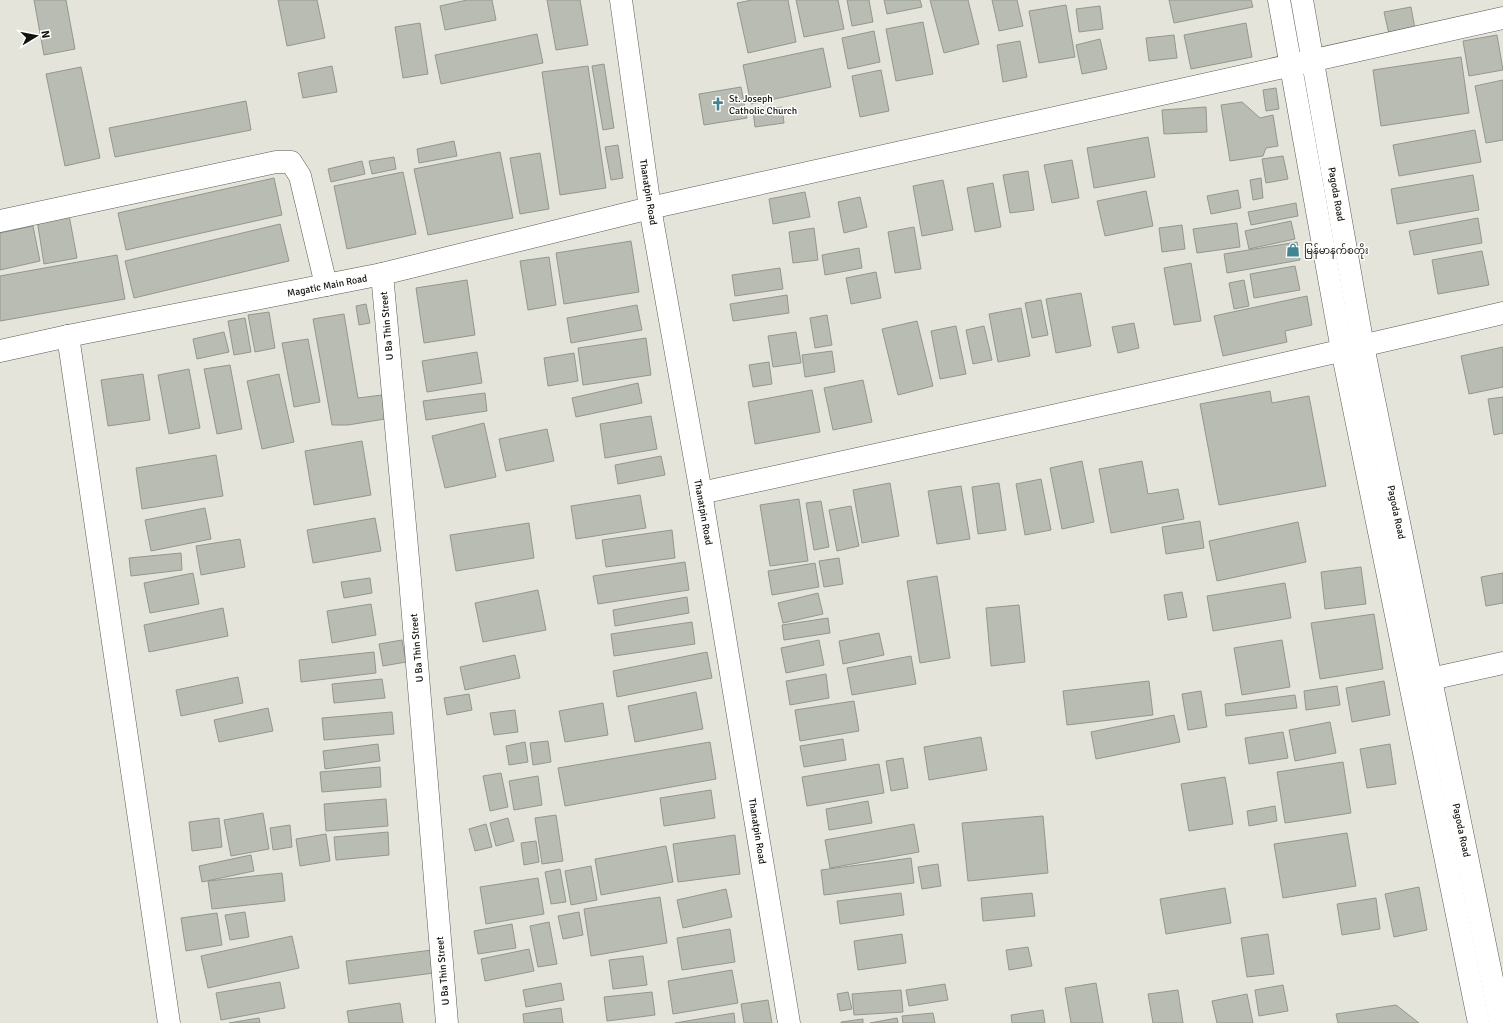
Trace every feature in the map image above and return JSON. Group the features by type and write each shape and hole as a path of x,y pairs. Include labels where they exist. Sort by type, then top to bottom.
{"street":[{"name":"Thanatpin Road","path":"621,0 650,208 701,493 789,1023"},
{"path":"1279,0 1342,350 1479,1023"},
{"name":"Pagoda Road","path":"1302,0 1363,346 1501,1023"},
{"name":"Magatic Main Road","path":"0,351 68,336 382,274 650,208 1503,18"},
{"path":"0,222 276,162 291,162 300,176 326,285"},
{"name":"U Ba Thin Street","path":"382,274 410,580 447,1023"},
{"path":"701,493 992,430 1363,346 1503,312"},
{"path":"68,336 169,1023"},
{"path":"1409,684 1503,663"},
{"path":"1440,835 1462,827"}],"building":[{"path":"34,0 66,0 75,49 44,55"},
{"path":"278,0 317,0 325,38 287,46"},
{"path":"467,0 492,0 496,20 445,30 440,6"},
{"path":"547,0 580,0 588,45 556,50"},
{"path":"752,0 788,0 796,42 748,53 737,3"},
{"path":"796,0 838,0 844,29 804,37"},
{"path":"847,0 869,0 873,22 852,26"},
{"path":"884,0 920,0 922,7 887,14"},
{"path":"930,0 968,0 979,44 944,53"},
{"path":"992,0 1017,0 1023,26 999,31"},
{"path":"1169,0 1251,0 1253,7 1174,23"},
{"path":"1066,5 1075,57 1039,63 1029,11"},
{"path":"1100,6 1103,29 1079,32 1076,9"},
{"path":"1411,7 1415,29 1389,34 1384,12"},
{"path":"923,22 933,74 896,81 886,29"},
{"path":"420,23 428,74 403,78 395,27"},
{"path":"1246,23 1252,57 1191,69 1184,35"},
{"path":"874,31 880,62 848,69 842,38"},
{"path":"537,34 543,63 441,84 435,55"},
{"path":"1174,35 1177,58 1149,61 1146,38"},
{"path":"1497,35 1503,70 1469,76 1463,41"},
{"path":"1100,39 1107,69 1082,74 1076,45"},
{"path":"1020,41 1027,77 1003,82 997,45"},
{"path":"823,48 831,87 751,104 743,65"},
{"path":"1461,57 1469,113 1381,126 1373,70"},
{"path":"604,64 614,128 603,130 592,66"},
{"path":"332,66 337,92 303,98 298,73"},
{"path":"588,66 606,188 560,195 542,72"},
{"path":"81,67 100,158 65,166 46,74"},
{"path":"881,70 889,111 860,117 852,76"},
{"path":"1503,80 1503,140 1486,143 1475,86"},
{"path":"741,87 747,118 704,125 699,94"},
{"path":"1276,88 1279,109 1266,111 1263,90"},
{"path":"246,101 251,130 115,157 109,128"},
{"path":"1242,102 1260,118 1273,115 1278,146 1266,148 1263,156 1230,161 1221,105"},
{"path":"782,107 784,123 755,127 753,111"},
{"path":"1206,107 1207,132 1164,134 1162,110"},
{"path":"1475,130 1481,162 1399,176 1393,145"},
{"path":"1148,137 1155,177 1094,188 1087,148"},
{"path":"454,141 457,156 419,163 417,149"},
{"path":"618,145 623,178 611,180 605,147"},
{"path":"500,152 513,218 428,235 414,169"},
{"path":"540,153 549,209 520,214 510,158"},
{"path":"1283,156 1288,179 1266,183 1262,159"},
{"path":"394,157 396,169 372,174 369,161"},
{"path":"1072,160 1079,198 1052,203 1044,165"},
{"path":"362,161 365,174 331,182 328,169"},
{"path":"1028,171 1034,210 1010,213 1003,175"},
{"path":"403,172 416,234 347,249 334,186"},
{"path":"1473,175 1479,210 1397,224 1391,189"},
{"path":"274,178 282,215 126,250 118,213"},
{"path":"1261,178 1263,198 1253,200 1250,180"},
{"path":"943,180 953,230 922,236 913,186"},
{"path":"993,183 1001,227 975,232 967,188"},
{"path":"1238,190 1241,208 1211,214 1207,196"},
{"path":"1146,191 1153,226 1105,236 1097,201"},
{"path":"805,192 810,217 773,224 769,199"},
{"path":"860,197 867,227 844,233 838,202"},
{"path":"1296,203 1298,216 1251,225 1248,212"},
{"path":"69,215 77,258 44,264 37,220"},
{"path":"1478,218 1482,243 1414,255 1409,231"},
{"path":"1291,221 1295,239 1249,249 1245,231"},
{"path":"1237,223 1240,247 1197,253 1193,229"},
{"path":"280,224 289,261 134,298 125,261"},
{"path":"1182,225 1185,249 1162,252 1159,228"},
{"path":"33,226 40,261 0,270 0,233"},
{"path":"914,227 921,269 895,273 888,232"},
{"path":"814,228 818,260 793,263 789,232"},
{"path":"631,241 639,292 564,304 556,253"},
{"path":"1297,242 1300,260 1227,273 1224,254"},
{"path":"859,248 862,268 825,275 822,255"},
{"path":"1482,251 1489,285 1438,294 1432,260"},
{"path":"117,255 125,299 0,321 0,276"},
{"path":"549,257 556,305 528,310 520,261"},
{"path":"1191,263 1201,321 1174,325 1164,268"},
{"path":"1295,266 1300,290 1254,298 1250,274"},
{"path":"780,268 783,289 735,296 732,275"},
{"path":"876,272 881,298 851,304 846,278"},
{"path":"467,280 475,335 424,343 416,288"},
{"path":"1244,280 1249,306 1234,309 1229,283"},
{"path":"1081,293 1091,346 1056,353 1046,299"},
{"path":"787,295 789,313 733,321 730,304"},
{"path":"1307,296 1312,325 1285,331 1287,342 1223,356 1214,316"},
{"path":"1041,300 1048,335 1032,338 1025,303"},
{"path":"366,304 370,323 359,325 356,306"},
{"path":"637,305 642,330 571,343 567,318"},
{"path":"1021,308 1030,356 998,362 989,314"},
{"path":"269,312 275,348 255,352 248,315"},
{"path":"344,314 358,398 382,395 385,419 348,425 332,425 313,319"},
{"path":"827,315 832,345 815,348 810,318"},
{"path":"245,318 251,352 234,355 228,321"},
{"path":"917,321 933,386 898,395 882,329"},
{"path":"1134,323 1139,348 1118,353 1112,327"},
{"path":"956,326 966,374 940,379 931,331"},
{"path":"984,326 992,360 973,364 966,330"},
{"path":"224,332 229,352 197,359 193,339"},
{"path":"796,332 801,363 773,367 768,336"},
{"path":"646,338 651,375 583,385 578,348"},
{"path":"308,339 320,402 294,407 282,343"},
{"path":"1503,347 1503,387 1469,394 1461,356"},
{"path":"832,351 835,372 805,377 802,355"},
{"path":"477,352 482,383 427,392 422,361"},
{"path":"574,353 578,381 548,386 544,358"},
{"path":"769,362 772,384 753,387 749,365"},
{"path":"230,365 242,429 217,434 204,369"},
{"path":"189,369 200,428 169,434 158,375"},
{"path":"143,374 150,420 108,426 101,380"},
{"path":"279,374 294,442 262,449 247,381"},
{"path":"863,380 872,422 833,430 824,388"},
{"path":"638,383 642,403 576,417 572,398"},
{"path":"812,390 820,432 755,444 748,402"},
{"path":"1270,391 1272,403 1309,396 1326,486 1219,505 1200,404"},
{"path":"485,393 487,411 426,420 423,401"},
{"path":"1503,397 1503,433 1494,435 1488,399"},
{"path":"651,416 657,449 605,458 600,424"},
{"path":"484,423 496,477 445,488 432,436"},
{"path":"547,429 554,461 506,471 499,439"},
{"path":"362,441 371,495 314,505 305,451"},
{"path":"216,455 223,496 142,509 136,468"},
{"path":"661,456 665,475 618,484 615,465"},
{"path":"1082,461 1094,522 1062,529 1050,468"},
{"path":"1142,461 1148,494 1178,489 1184,519 1111,533 1099,469"},
{"path":"1041,479 1051,530 1025,535 1016,484"},
{"path":"890,483 899,536 862,543 853,490"},
{"path":"999,483 1006,530 978,534 972,487"},
{"path":"961,486 970,539 937,544 928,491"},
{"path":"640,495 646,528 576,539 571,506"},
{"path":"799,499 808,561 770,566 760,505"},
{"path":"821,501 829,547 814,550 806,503"},
{"path":"851,506 859,546 837,551 829,510"},
{"path":"205,508 211,539 151,551 145,520"},
{"path":"375,518 381,551 313,563 307,530"},
{"path":"1200,521 1204,548 1166,554 1162,527"},
{"path":"1298,522 1306,562 1217,581 1209,541"},
{"path":"529,523 534,558 456,571 450,535"},
{"path":"672,530 675,558 606,567 602,540"},
{"path":"240,539 245,567 201,575 196,546"},
{"path":"181,553 182,570 131,576 129,558"},
{"path":"839,558 843,584 824,587 819,561"},
{"path":"685,562 689,590 598,604 593,576"},
{"path":"815,563 819,587 772,595 768,571"},
{"path":"1361,567 1366,604 1325,609 1321,572"},
{"path":"193,573 199,604 150,613 144,583"},
{"path":"1503,573 1503,603 1486,606 1481,577"},
{"path":"937,576 950,658 920,663 907,581"},
{"path":"370,578 372,593 344,598 341,582"},
{"path":"1285,583 1291,618 1213,631 1207,596"},
{"path":"538,590 546,630 483,642 475,603"},
{"path":"1182,592 1187,617 1168,620 1164,595"},
{"path":"818,593 823,614 783,623 778,603"},
{"path":"687,597 689,613 615,626 613,610"},
{"path":"371,604 376,635 332,643 327,611"},
{"path":"1019,605 1025,662 991,666 986,608"},
{"path":"223,608 228,636 149,652 144,625"},
{"path":"1374,614 1383,669 1320,679 1311,623"},
{"path":"828,618 830,633 784,640 782,625"},
{"path":"692,622 695,644 614,656 611,634"},
{"path":"879,633 884,655 843,664 839,641"},
{"path":"402,640 406,662 383,666 379,644"},
{"path":"819,640 824,665 786,673 781,648"},
{"path":"1282,640 1290,687 1242,695 1234,648"},
{"path":"374,652 376,673 301,682 299,660"},
{"path":"707,652 712,678 617,697 613,671"},
{"path":"515,655 520,678 465,690 460,667"},
{"path":"911,656 916,684 852,695 847,668"},
{"path":"826,674 829,698 790,705 786,681"},
{"path":"238,677 243,703 181,716 176,690"},
{"path":"382,679 385,698 334,703 332,684"},
{"path":"1149,681 1153,715 1067,725 1063,691"},
{"path":"1384,681 1390,715 1352,722 1346,688"},
{"path":"1337,686 1340,705 1306,710 1304,691"},
{"path":"1201,691 1207,727 1188,730 1182,694"},
{"path":"696,692 703,729 635,742 628,706"},
{"path":"469,694 472,710 447,715 444,698"},
{"path":"1295,695 1297,708 1226,716 1225,704"},
{"path":"854,701 859,731 800,741 795,710"},
{"path":"603,703 608,735 565,742 559,711"},
{"path":"268,708 273,731 219,742 214,720"},
{"path":"515,710 518,732 494,735 490,713"},
{"path":"392,712 394,734 324,740 322,718"},
{"path":"1174,715 1180,742 1096,759 1091,732"},
{"path":"1330,722 1336,753 1295,761 1289,730"},
{"path":"1283,732 1288,758 1249,764 1245,738"},
{"path":"981,737 987,770 929,780 924,747"},
{"path":"843,739 846,760 804,767 800,746"},
{"path":"548,741 551,762 533,765 530,743"},
{"path":"525,742 528,762 509,765 506,746"},
{"path":"710,742 716,779 565,806 558,768"},
{"path":"378,744 380,761 325,769 323,751"},
{"path":"1390,744 1396,784 1367,788 1360,749"},
{"path":"903,758 908,788 891,791 886,761"},
{"path":"1343,762 1351,813 1285,823 1277,772"},
{"path":"879,764 884,793 807,806 802,777"},
{"path":"380,767 381,787 322,792 320,772"},
{"path":"501,773 508,807 490,811 483,776"},
{"path":"538,776 542,805 514,810 509,781"},
{"path":"1225,777 1233,824 1189,831 1181,784"},
{"path":"711,790 715,818 664,826 660,798"},
{"path":"386,799 388,826 326,831 324,804"},
{"path":"868,801 872,823 829,830 826,809"},
{"path":"1275,806 1277,821 1249,826 1247,811"},
{"path":"263,813 269,849 231,856 224,820"},
{"path":"556,815 563,861 542,864 535,818"},
{"path":"1043,816 1048,873 968,881 962,823"},
{"path":"219,818 222,847 192,851 189,822"},
{"path":"508,818 514,841 496,846 490,823"},
{"path":"486,824 492,847 475,851 469,829"},
{"path":"914,824 919,852 830,868 825,840"},
{"path":"290,825 292,847 273,850 270,828"},
{"path":"388,832 389,855 336,860 334,837"},
{"path":"1347,833 1356,886 1283,898 1274,844"},
{"path":"326,834 330,861 300,866 296,839"},
{"path":"735,835 740,874 678,882 673,844"},
{"path":"536,841 539,862 524,865 521,843"},
{"path":"666,846 673,882 601,895 595,859"},
{"path":"251,855 254,871 202,882 199,866"},
{"path":"911,858 914,883 824,895 821,870"},
{"path":"938,864 941,886 922,889 918,867"},
{"path":"591,866 597,900 571,905 565,871"},
{"path":"560,869 566,902 551,904 545,872"},
{"path":"282,873 285,901 212,909 208,881"},
{"path":"538,878 544,914 486,924 480,887"},
{"path":"1419,887 1427,930 1394,937 1385,894"},
{"path":"1225,888 1231,923 1166,934 1160,899"},
{"path":"726,889 732,917 683,928 677,900"},
{"path":"901,893 904,915 840,924 837,901"},
{"path":"1032,893 1035,916 983,921 981,898"},
{"path":"660,897 667,943 591,956 584,909"},
{"path":"1376,898 1380,929 1342,935 1337,904"},
{"path":"245,912 249,937 230,940 225,915"},
{"path":"579,912 583,935 563,939 558,916"},
{"path":"217,913 222,945 186,951 181,918"},
{"path":"549,922 557,964 538,967 530,926"},
{"path":"512,924 516,948 478,954 474,931"},
{"path":"730,929 735,962 682,970 677,938"},
{"path":"902,934 906,963 858,970 854,941"},
{"path":"1268,934 1274,974 1247,977 1241,938"},
{"path":"292,936 299,968 208,988 201,956"},
{"path":"1028,947 1032,966 1009,970 1006,950"},
{"path":"529,949 534,971 485,981 481,959"},
{"path":"432,950 434,973 349,984 346,961"},
{"path":"643,956 647,985 613,989 609,960"},
{"path":"732,970 738,1003 673,1014 668,981"},
{"path":"280,982 285,1008 221,1020 216,993"},
{"path":"561,983 564,1000 526,1007 523,990"},
{"path":"1096,983 1103,1023 1071,1023 1065,988"},
{"path":"945,984 948,1000 909,1006 906,990"},
{"path":"1283,985 1288,1011 1259,1016 1255,990"},
{"path":"901,990 903,1012 854,1015 852,994"},
{"path":"1178,990 1183,1023 1153,1023 1148,994"},
{"path":"652,992 655,1015 607,1021 604,997"},
{"path":"848,992 852,1009 840,1011 837,994"},
{"path":"1247,994 1253,1023 1217,1023 1212,1001"},
{"path":"768,1000 772,1023 744,1023 741,1004"},
{"path":"400,1003 403,1023 349,1023 347,1011"},
{"path":"1396,1005 1419,1023 1338,1023 1336,1014"},
{"path":"561,1008 563,1023 524,1023 523,1014"},
{"path":"1043,1010 1045,1023 1012,1023 1011,1015"},
{"path":"734,1013 735,1023 675,1023"},
{"path":"933,1013 935,1023 903,1023 902,1016"},
{"path":"259,1018 260,1023 229,1023"},
{"path":"897,1018 898,1023 870,1023"},
{"path":"863,1019 863,1023 841,1023 841,1022"}],"place":[{"name":"St. Joseph Catholic Church","path":"718,104"},
{"name":"မြန်မာနက်စတိုး","path":"1293,250"}]}
